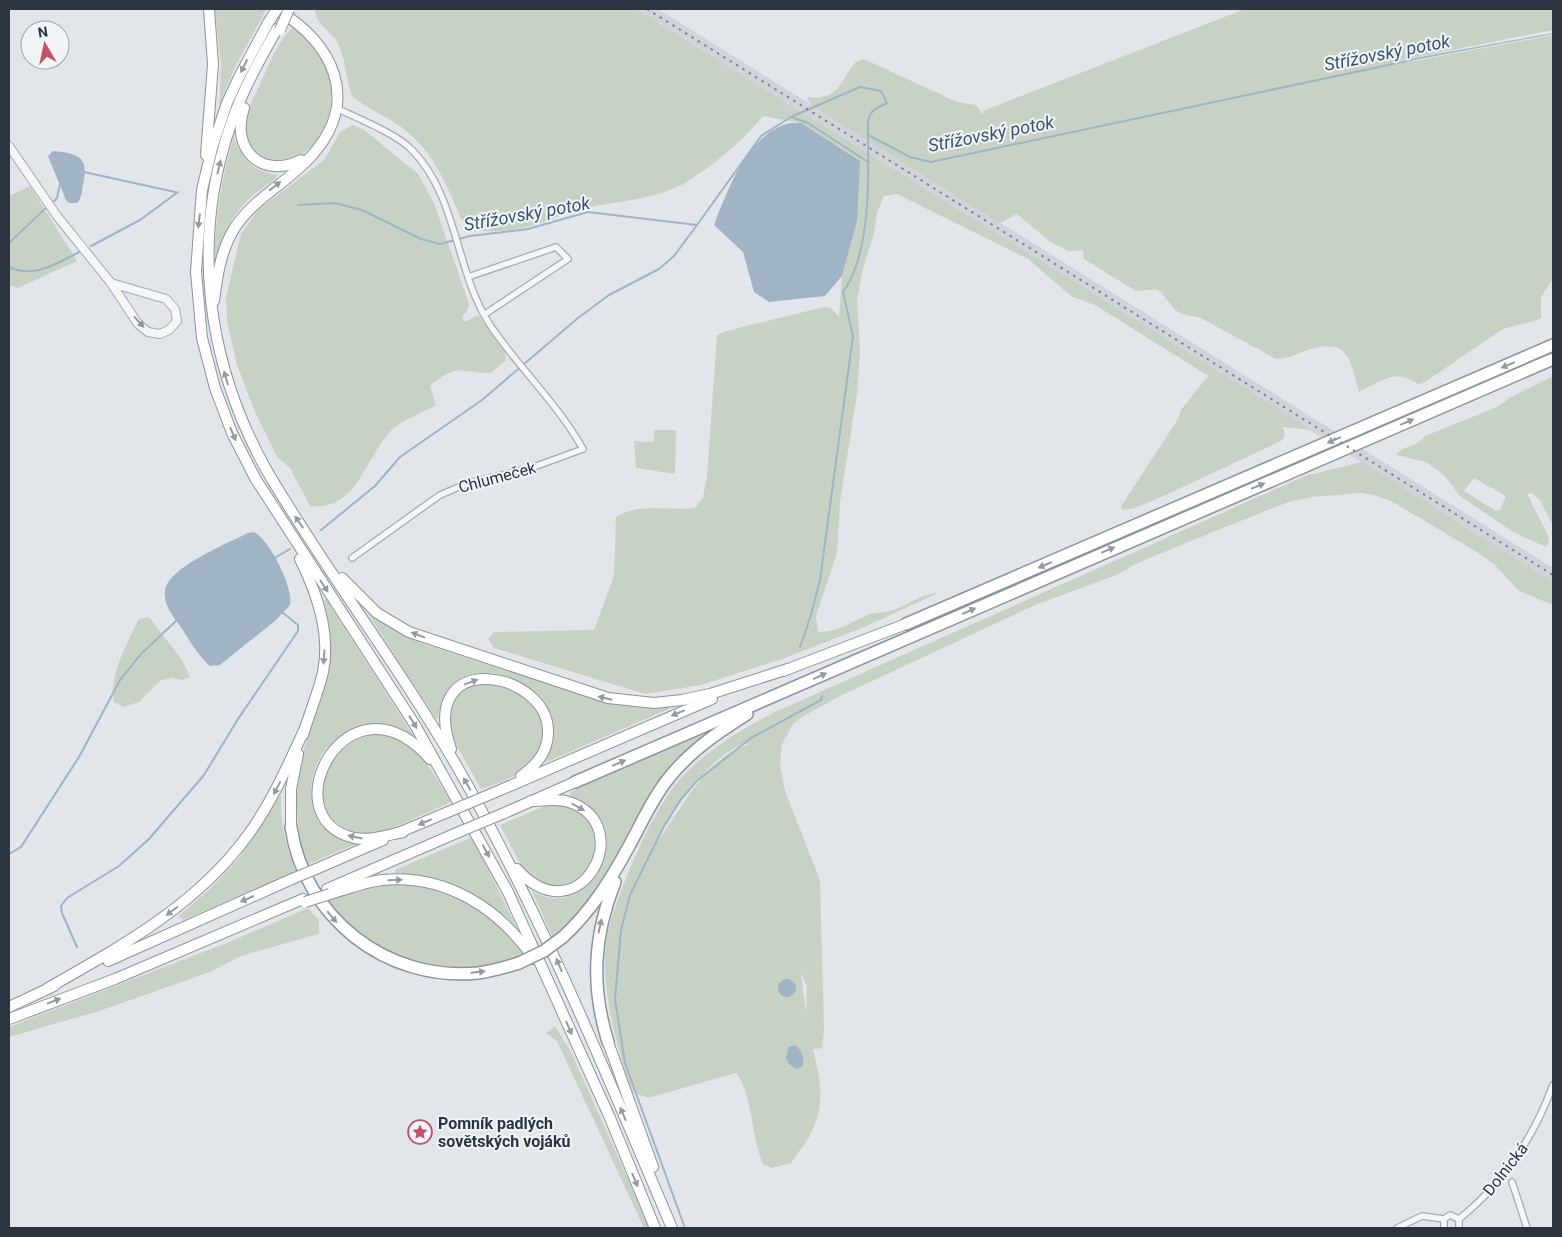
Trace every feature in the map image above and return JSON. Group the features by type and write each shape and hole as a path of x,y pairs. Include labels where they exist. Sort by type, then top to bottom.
{"highway":[{"path":"209,9 213,64 196,272 204,348 215,388 235,441 278,516 309,578 324,628 323,669 305,728 291,789 291,827 300,865 323,906 352,937 380,955 420,969 450,974 480,973 519,963 544,951 563,937 594,905 628,848 656,795 682,762 714,735 775,696"},
{"path":"276,9 275,27 241,116 240,132 244,145 248,153 260,162 284,167 304,159 323,142"},
{"path":"213,320 219,269 224,250 234,228 262,197 299,167 323,142 332,126 336,108 334,74 323,50 305,29 276,9"},
{"path":"202,190 212,148 227,103 242,70 289,9"},
{"path":"275,27 231,123 213,194 208,231 208,270 213,320 227,385 252,445 281,496 428,718 508,858 555,957 671,1226"},
{"path":"9,1006 316,869 696,705 906,624 1553,345"},
{"path":"9,1019 124,975 280,909 329,891 459,832 1553,358"},
{"path":"278,516 415,725 508,892 656,1228"},
{"path":"326,563 377,613 409,632 608,698 639,703 682,700 710,694 788,669"},
{"path":"458,768 446,732 444,718 445,708 455,691 470,681 490,678 510,683 527,693 539,706 546,720 548,729 546,749 541,758 527,772 491,794"},
{"path":"48,988 147,930 188,899 218,871 243,841 266,807 305,728"},
{"path":"403,832 369,839 354,838 328,823 318,801 318,784 323,764 334,747 356,734 379,730 398,734 410,740 421,750 446,778"},
{"path":"508,858 531,883 540,888 557,892 579,884 590,875 599,859 600,833 586,811 569,802 531,801"},
{"path":"628,848 605,908 596,955 597,994 608,1042 656,1177 671,1226"},
{"path":"329,891 396,879 428,883 460,893 485,906 506,925 527,949 549,983"}],"street":[{"path":"336,108 375,126 412,148 435,178 468,277 485,314 568,259 556,247 468,277"},
{"path":"9,146 57,216 110,282 138,324 148,332 160,334 169,330 176,321 175,309 166,299 110,282"},
{"name":"Chlumeček","path":"352,558 453,488 531,468 583,449 557,408 490,324 485,314"},
{"name":"Dolnická","path":"1459,1219 1487,1195 1517,1160 1544,1110 1553,1085"},
{"path":"1512,1182 1527,1228"},
{"path":"1397,1228 1422,1216 1444,1219 1453,1215 1459,1219 1459,1228"},
{"path":"1444,1219 1444,1228"}],"shaded area":[{"path":"636,9 658,9 1318,421 1553,568 1553,582"}],"green space":[{"path":"215,9 266,10 235,67 219,106 221,65"},
{"path":"315,9 636,9 1312,430 1283,427 1285,435 1281,441 1166,495 1132,509 1123,510 1121,507 1178,419 1181,410 1207,377 1210,377 1095,305 1071,296 1028,259 897,194 884,196 877,213 874,234 863,268 857,301 860,351 857,394 840,502 837,553 816,616 818,632 837,629 867,615 894,610 920,597 938,593 862,628 782,659 701,685 645,694 494,648 488,639 494,632 594,630 614,576 616,517 633,510 695,508 703,497 707,477 717,335 726,331 824,307 831,308 839,317 842,276 857,221 801,123 763,116 738,143 718,160 688,181 664,192 581,209 520,228 488,231 466,229 443,178 420,144 403,128 352,96 340,47 317,18"},
{"path":"1245,9 1553,9 1553,30 1397,61 1399,64 1553,35 1553,279 1541,297 1541,318 1503,329 1425,382 1418,384 1402,377 1388,378 1359,392 1348,358 1344,352 1337,348 1328,346 1276,359 1201,318 1182,314 1175,310 1160,291 1155,289 1136,291 1084,259 1083,250 1068,251 1049,241 1017,214 1000,223 811,105 807,97 818,98 833,93 856,62 864,59 957,102 976,105 982,114 985,110"},
{"path":"293,27 312,45 326,68 330,82 330,110 326,124 310,148 299,156 277,162 263,157 252,147 246,133 245,121 250,104 272,58 281,41"},
{"path":"352,125 363,129 418,174 434,203 468,301 469,307 462,317 465,322 478,315 505,353 506,360 491,373 453,371 439,379 430,386 436,405 395,427 384,439 351,491 340,500 327,505 310,506 290,468 277,457 255,412 237,365 227,321 226,297 241,234 259,209 324,160 340,132"},
{"path":"234,136 240,151 249,163 262,171 278,175 248,200 234,216 221,244 214,266 220,200"},
{"path":"30,186 77,261 18,288 9,285 9,196"},
{"path":"1553,376 1553,525 1539,499 1531,493 1527,494 1548,535 1549,543 1546,547 1513,532 1460,496 1444,475 1426,462 1396,455 1402,449 1417,443 1425,436 1497,407 1511,397","holes":["1474,478 1506,496 1500,510 1496,511 1464,491"]},
{"path":"654,430 676,430 675,474 636,468 634,441 654,442"},
{"path":"1362,462 1553,582 1553,605 1519,591 1495,565 1477,552 1391,501 1361,493 1312,497 1288,502 1140,562 1114,576 1035,605 838,697 800,718 793,724 782,744 780,764 785,791 820,880 824,1029 822,1048 813,1049 820,1083 820,1104 818,1115 809,1137 791,1163 772,1168 763,1164 756,1142 749,1103 736,1073 648,1098 632,1092 615,1036 607,996 605,956 607,938 618,900 648,830 671,791 692,767 726,741 775,712 1305,476","holes":["746,743 749,745 735,750 708,771 686,799 659,840 673,813 695,784 720,758","801,973 807,986 806,1013","780,981 793,981 795,993 781,992","793,1045 801,1051 804,1062 800,1068 789,1046"]},
{"path":"326,599 413,735 380,726 352,730 331,743 317,764 311,788 315,811 330,831 356,844 306,865 298,824 298,783 304,748 323,691 328,668 328,623 324,600"},
{"path":"367,612 398,632 424,644 585,696 631,706 668,707 669,709 544,763 553,735 548,711 533,691 512,678 489,673 466,677 448,691 436,719"},
{"path":"149,617 182,660 190,677 182,680 172,678 161,680 139,702 123,707 114,702 113,693 116,671 139,619"},
{"path":"499,684 520,693 534,706 542,725 542,744 539,754 524,770 509,779 481,789 453,739 449,709 453,699 471,685"},
{"path":"717,727 697,742 606,881 575,920 553,938 532,891 554,898 574,894 591,883 602,866 607,846 604,826 593,809 571,798 570,792"},
{"path":"373,734 397,737 424,759 451,802 384,832 369,835 354,834 331,820 322,800 321,784 326,765 347,742"},
{"path":"281,794 281,814 284,833 296,871 184,920 178,916 209,890 239,858"},
{"path":"547,805 563,805 574,809 594,826 596,858 578,882 557,890 526,875 500,825"},
{"path":"472,837 516,926 489,904 460,889 429,879 395,873 395,870"},
{"path":"406,884 439,889 484,910 528,953 482,966 459,968 415,962 393,954 372,943 341,919 326,901 365,888"},
{"path":"308,908 319,920 319,934 241,956 210,972 99,1011 9,1037 9,1027 229,942"},
{"path":"555,1026 571,1052 650,1228 644,1228 557,1041 546,1033"}],"water":[{"path":"1553,34 1409,61 1409,59"},
{"path":"792,123 801,123 860,161 857,221 842,276 825,296 769,302 754,292 743,252 714,225 733,179 752,149 777,128"},
{"path":"53,151 74,155 83,162 85,175 82,194 77,203 69,203 66,200 48,156"},
{"path":"254,532 267,544 279,565 288,587 290,605 276,620 220,665 210,666 172,614 167,605 165,591 168,582 187,565 227,543"},
{"path":"787,979 793,982 796,988 793,994 787,997 781,994 778,988 781,982"},
{"path":"795,1045 800,1049 804,1061 802,1067 796,1069 789,1064 786,1058 789,1046"}],"waterway":[{"name":"Střížovský potok","path":"298,205 335,203 362,210 421,239 440,244 470,236 528,229 588,212 697,225 761,136 791,117 860,87 881,91 887,103 870,114 868,135 910,157 931,162 1412,60"},
{"path":"791,117 808,123 868,162"},
{"path":"800,647 820,580 853,336 843,292 852,277 863,238 868,195 868,135"},
{"name":"Střížovský potok","path":"84,172 175,192"},
{"name":"Střížovský potok","path":"51,204 57,198 60,184"},
{"path":"91,246 140,220 178,192"},
{"name":"Střížovský potok","path":"9,243 47,207"},
{"path":"321,530 375,486 400,457 482,400 578,318 609,295 659,269 674,256 697,225"},
{"path":"9,267 18,270 37,270 46,268 81,251"},
{"path":"273,559 290,549"},
{"path":"77,947 62,913 61,906 67,898 119,866 149,839 204,775 238,719 298,631 298,625 283,613"},
{"path":"9,854 21,847 79,757 120,680 141,654 178,619"},
{"path":"685,1228 625,1063 615,999 621,930 630,895 663,828 681,799 698,780 751,738 821,700 822,696"}],"railway":[{"path":"647,9 1553,575"}],"place":[{"name":"Pomník padlých sovětských vojáků","path":"420,1132"}]}
